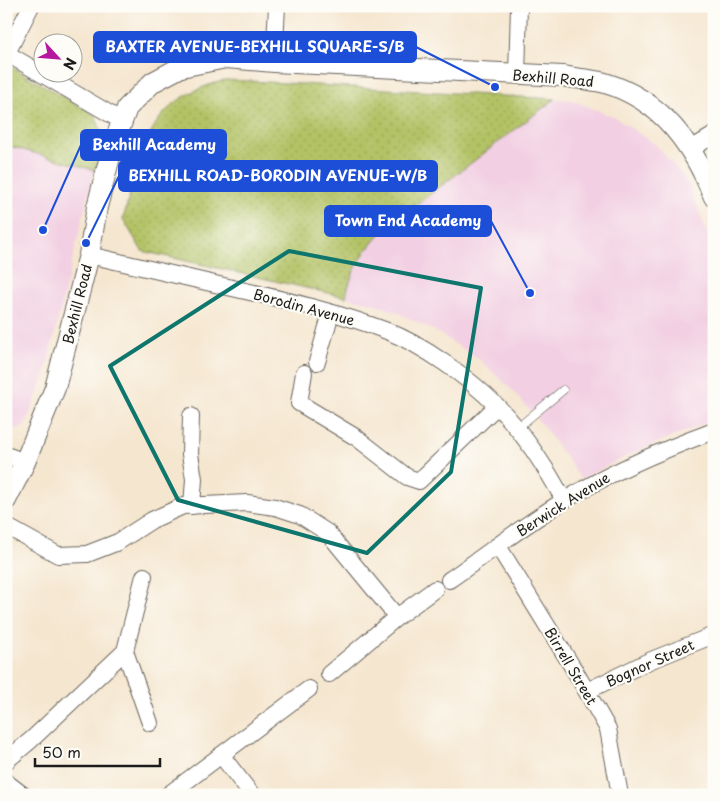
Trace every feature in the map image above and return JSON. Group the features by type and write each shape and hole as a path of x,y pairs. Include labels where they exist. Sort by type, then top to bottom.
{"street":[{"path":"32,6 7,53 122,121"},
{"path":"274,62 277,6"},
{"path":"517,75 519,6"},
{"name":"Bexhill Road","path":"6,500 25,462 55,388 89,255 112,149 127,108 153,82 181,67 226,58 563,76 604,83 637,97 666,118 691,150 714,198"},
{"path":"691,150 714,135"},
{"name":"Borodin Avenue","path":"89,255 307,305 388,331 430,354 468,380 497,406 554,482 564,500"},
{"path":"317,362 331,313"},
{"path":"304,373 299,403 357,438 407,477 418,481 497,406"},
{"path":"191,416 190,454 194,479 192,506"},
{"name":"Berwick Avenue","path":"329,674 397,617 564,500 614,473 671,446 714,432"},
{"path":"6,454 25,462"},
{"path":"6,526 58,555 87,554 118,542 152,520 183,506 247,503 275,507 300,515 328,533 397,617"},
{"name":"Birrell Street","path":"498,546 587,691 608,729 620,795"},
{"path":"6,761 31,740 125,651 144,576"},
{"name":"Bognor Street","path":"587,691 649,661 714,635"},
{"path":"125,651 150,723"},
{"path":"168,795 309,689"},
{"path":"221,755 252,795"},
{"path":"6,782 23,795"}],"lane":[{"path":"516,429 563,390"}],"highlighted area":[{"path":"289,251 481,288 451,472 367,553 178,500 110,366"}],"shaded area":[{"path":"555,99 572,100 614,117 655,144 689,185 714,251 714,420 633,453 581,479 543,426 512,390 479,359 435,331 398,313 372,303 346,297 353,273 360,258 386,228"},
{"path":"6,145 94,170 45,374 25,426 6,432"}],"green space":[{"path":"6,64 32,79 32,82 37,82 95,115 105,141 94,170 6,145"},
{"path":"226,80 555,99 386,228 360,259 348,287 346,297 142,251 123,219 143,150 163,114 179,100 199,89"}],"place":[{"name":"BAXTER AVENUE-BEXHILL SQUARE-S/B","path":"495,87"},
{"name":"Bexhill Academy","path":"43,230"},
{"name":"BEXHILL ROAD-BORODIN AVENUE-W/B","path":"86,243"},
{"name":"Town End Academy","path":"530,293"}]}
